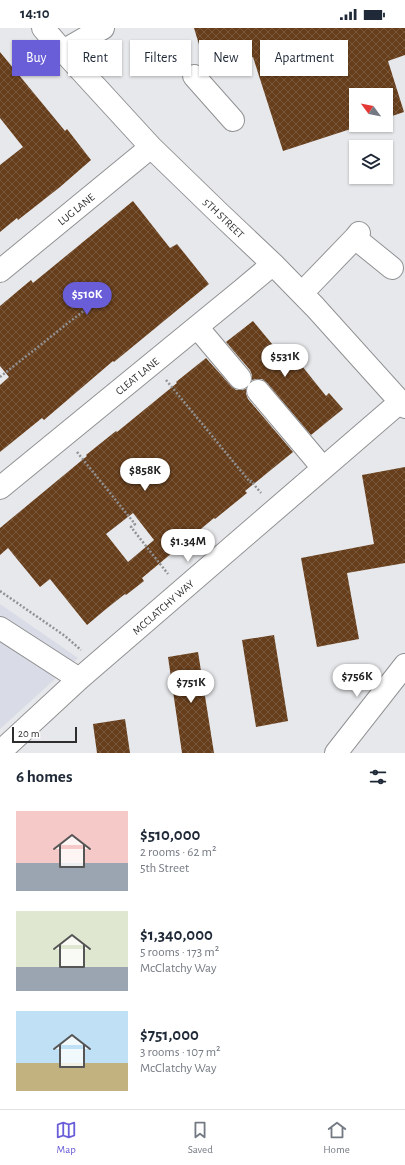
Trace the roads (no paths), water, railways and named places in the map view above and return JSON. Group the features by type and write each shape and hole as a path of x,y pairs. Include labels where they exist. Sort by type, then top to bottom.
{"street":[{"name":"5TH STREET","path":"43,28 151,147 302,293 403,404"},
{"path":"63,51 103,28"},
{"path":"194,76 233,120"},
{"name":"LUG LANE","path":"0,271 151,147"},
{"path":"302,293 357,236 392,268"},
{"name":"CLEAT LANE","path":"0,488 273,264"},
{"path":"197,327 240,378"},
{"path":"258,391 323,468"},
{"name":"MCCLATCHY WAY","path":"0,752 79,679 323,468 403,404"},
{"path":"0,628 79,679"},
{"path":"336,753 405,665"}]}
